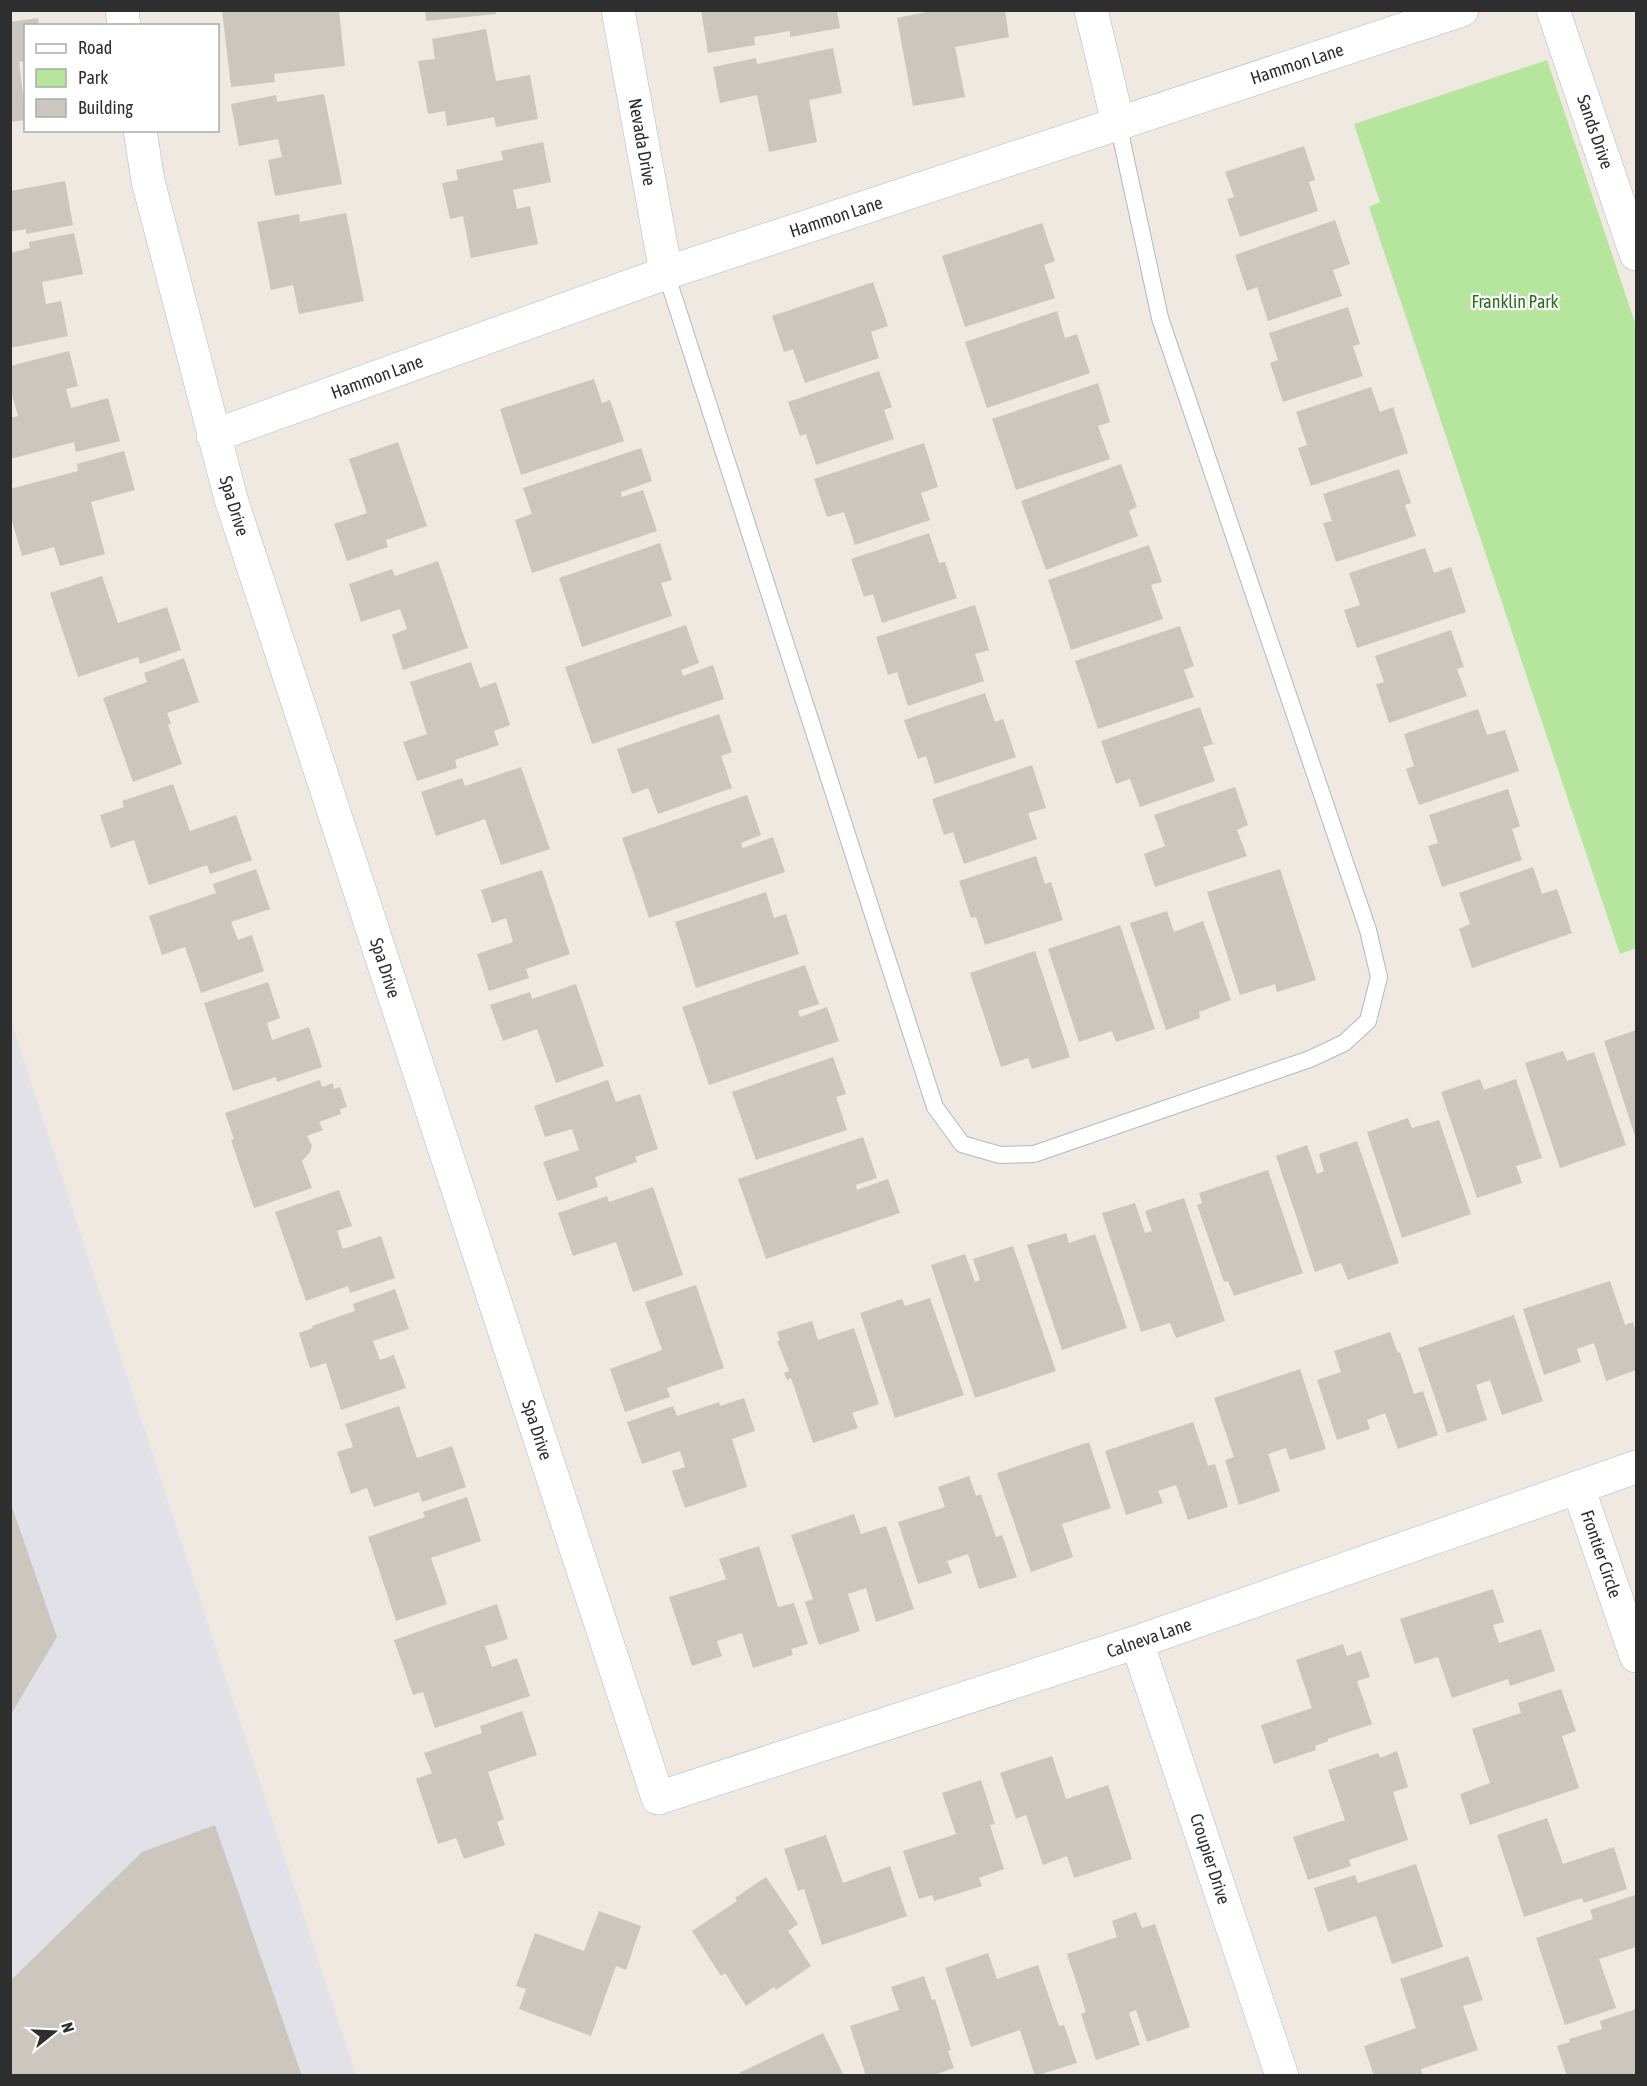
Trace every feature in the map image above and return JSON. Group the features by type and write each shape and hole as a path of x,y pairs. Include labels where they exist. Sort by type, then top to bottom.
{"street":[{"name":"Nevada Drive","path":"618,10 666,273"},
{"path":"1091,10 1118,123"},
{"name":"Hammon Lane","path":"213,436 666,273 1462,10"},
{"name":"Sands Drive","path":"1553,10 1636,254"},
{"name":"Spa Drive","path":"140,132 148,181 213,436 238,522 658,1797"},
{"name":"Calneva Lane","path":"658,1797 1137,1642 1636,1467"},
{"name":"Frontier Circle","path":"1578,1487 1636,1656"},
{"name":"Croupier Drive","path":"1137,1642 1282,2076"}],"lane":[{"path":"666,273 934,1107 962,1144 1000,1155 1034,1154 1310,1059 1344,1043 1368,1021 1379,977 1368,930 1160,318 1118,123"}],"shaded area":[{"path":"10,1018 212,1636 356,2075 11,2075"}],"green space":[{"name":"Franklin Park","path":"1547,60 1636,326 1636,948 1620,954 1369,207 1380,202 1354,124"}],"building":[{"path":"222,10 339,10 345,66 274,74 275,82 231,87"},
{"path":"425,10 495,10 496,14 426,21"},
{"path":"701,10 837,10 840,28 790,37 790,31 754,37 755,45 708,53"},
{"path":"936,10 1005,10 1009,37 955,47 965,97 913,106 897,18"},
{"path":"38,18 39,24 24,24 24,61 19,62 24,120 10,122 10,22"},
{"path":"486,29 496,81 530,75 538,119 496,127 494,117 447,126 445,111 428,114 418,61 435,59 432,39"},
{"path":"833,48 842,93 809,100 817,142 769,152 757,95 720,103 713,67 756,58 757,64"},
{"path":"324,94 342,184 275,196 268,160 282,157 278,139 239,146 231,104 276,95 277,102"},
{"path":"543,142 551,182 513,190 517,209 530,206 538,244 471,258 463,216 450,219 442,183 458,180 456,170 503,160 501,151"},
{"path":"1304,146 1315,180 1309,182 1318,211 1240,237 1227,199 1234,197 1225,172"},
{"path":"65,181 73,225 26,234 26,229 10,232 10,191"},
{"path":"346,213 364,301 299,314 293,285 271,290 257,222 299,214 300,222"},
{"path":"1335,220 1350,264 1333,270 1342,296 1268,321 1257,287 1247,291 1235,255"},
{"path":"1042,223 1055,261 1044,265 1055,298 965,327 942,256"},
{"path":"74,233 83,274 42,282 46,304 61,301 68,336 10,348 10,253 30,248 29,242"},
{"path":"873,282 888,326 871,332 879,358 805,383 793,349 784,352 772,316"},
{"path":"1348,307 1360,344 1353,346 1363,376 1283,402 1270,363 1278,360 1269,333"},
{"path":"1057,311 1065,338 1077,334 1090,373 987,408 965,342"},
{"path":"69,351 78,386 66,389 71,408 108,398 120,441 76,452 74,442 10,459 10,418 18,416 10,388 10,366"},
{"path":"879,371 892,407 884,410 894,439 816,465 806,434 800,436 788,402"},
{"path":"594,379 602,403 610,400 624,441 521,475 500,409"},
{"path":"1098,383 1110,422 1098,426 1110,459 1016,490 992,419"},
{"path":"1371,387 1380,412 1393,407 1408,453 1311,486 1298,448 1307,445 1296,412"},
{"path":"398,442 427,526 386,540 388,547 347,561 334,524 367,513 349,459"},
{"path":"924,443 938,487 921,493 930,520 855,545 844,512 827,517 814,479"},
{"path":"641,448 652,481 621,492 622,497 643,490 657,531 532,573 515,520 532,514 523,488"},
{"path":"124,451 135,490 91,502 105,554 60,566 54,547 22,556 10,514 10,489 78,471 77,464"},
{"path":"1121,464 1137,507 1129,511 1138,536 1046,570 1021,501"},
{"path":"1399,469 1411,503 1405,505 1416,536 1336,562 1323,523 1332,521 1323,494"},
{"path":"929,533 939,563 945,562 957,598 882,623 873,594 864,597 851,559"},
{"path":"660,543 672,580 661,583 672,616 582,647 559,578"},
{"path":"1149,545 1162,582 1151,585 1163,619 1071,650 1048,580"},
{"path":"1425,548 1434,573 1451,567 1466,612 1357,648 1344,610 1360,605 1349,573"},
{"path":"438,561 468,648 403,670 392,635 407,629 400,609 361,622 349,584 392,569 395,576"},
{"path":"102,576 118,623 167,607 181,650 140,664 138,657 78,677 50,593"},
{"path":"975,605 989,650 975,654 984,681 908,706 897,672 888,675 876,637"},
{"path":"686,625 699,663 681,670 683,676 713,665 724,699 592,744 565,667"},
{"path":"1180,626 1194,666 1184,670 1194,697 1098,729 1075,661"},
{"path":"1451,630 1464,667 1457,669 1467,696 1389,723 1376,684 1384,682 1375,656"},
{"path":"184,658 199,702 167,713 171,723 168,725 182,764 133,782 103,698 147,682 144,673"},
{"path":"471,662 480,688 496,682 510,725 494,731 499,745 455,760 457,768 417,781 403,742 427,734 410,682"},
{"path":"985,693 995,722 1003,719 1016,757 935,784 926,756 918,759 904,720"},
{"path":"1200,707 1213,744 1203,747 1215,781 1140,807 1130,779 1116,784 1101,741"},
{"path":"1478,709 1487,735 1505,730 1519,771 1419,805 1406,769 1414,766 1404,734"},
{"path":"719,714 732,752 721,756 732,788 658,814 648,788 632,794 617,749"},
{"path":"1032,765 1046,808 1028,813 1037,839 964,864 953,832 944,835 932,799"},
{"path":"521,767 550,849 501,865 485,819 436,836 421,792 462,778 465,786"},
{"path":"173,784 190,831 236,815 252,860 210,874 207,865 149,885 134,840 111,848 100,815 124,807 122,801"},
{"path":"1235,787 1248,825 1237,830 1247,856 1155,887 1144,854 1165,846 1154,815"},
{"path":"1508,789 1520,826 1512,829 1522,860 1442,887 1428,846 1438,843 1429,815"},
{"path":"747,795 761,835 741,843 743,848 773,837 785,872 649,918 622,838"},
{"path":"1036,856 1045,884 1051,882 1063,920 985,945 976,917 971,918 959,881"},
{"path":"1533,867 1542,894 1557,889 1572,933 1472,968 1459,929 1470,924 1459,893"},
{"path":"256,869 270,909 231,922 238,940 252,935 264,971 201,993 185,947 162,955 149,916 216,893 213,884"},
{"path":"1280,869 1316,980 1277,992 1275,984 1240,995 1207,892"},
{"path":"542,870 570,954 526,969 529,978 489,991 477,954 513,942 506,918 492,923 481,890"},
{"path":"766,892 774,918 786,914 799,954 696,988 675,922"},
{"path":"1167,911 1174,932 1203,921 1231,1000 1199,1012 1200,1018 1166,1030 1130,923"},
{"path":"1120,925 1155,1029 1116,1042 1112,1031 1079,1042 1048,949"},
{"path":"1035,951 1070,1057 1032,1069 1028,1058 1001,1067 970,973"},
{"path":"805,965 819,1004 798,1011 800,1017 827,1007 839,1041 709,1085 682,1007"},
{"path":"268,982 280,1018 267,1023 272,1040 309,1027 322,1067 277,1082 276,1077 233,1091 204,1003"},
{"path":"576,984 604,1066 556,1083 537,1029 503,1041 490,1005 530,992 532,999"},
{"path":"1636,1030 1636,1139 1604,1041"},
{"path":"1563,1051 1567,1061 1594,1052 1626,1145 1560,1168 1525,1063"},
{"path":"833,1057 846,1094 836,1097 847,1130 756,1160 732,1092"},
{"path":"1480,1079 1484,1090 1516,1079 1542,1158 1516,1166 1522,1183 1477,1198 1441,1092"},
{"path":"320,1080 322,1087 333,1083 334,1089 340,1087 347,1107 340,1109 341,1114 319,1122 323,1130 307,1136 312,1146 302,1161 312,1188 254,1208 231,1140 234,1139 225,1113"},
{"path":"608,1080 616,1102 640,1094 658,1149 635,1157 637,1162 595,1177 598,1187 557,1201 543,1162 579,1150 572,1129 545,1137 534,1106"},
{"path":"1408,1118 1412,1128 1439,1120 1471,1214 1402,1238 1367,1132"},
{"path":"863,1137 877,1178 856,1185 857,1190 888,1179 900,1213 766,1259 738,1179"},
{"path":"1357,1141 1399,1263 1348,1280 1341,1263 1315,1272 1276,1156 1307,1145 1317,1174 1324,1171 1319,1154"},
{"path":"1268,1170 1303,1273 1234,1296 1228,1281 1224,1282 1197,1205 1202,1203 1199,1193"},
{"path":"653,1187 683,1275 633,1292 616,1242 573,1256 558,1213 607,1196 609,1202"},
{"path":"339,1190 352,1226 337,1231 343,1249 381,1236 395,1278 350,1293 348,1286 306,1301 275,1212"},
{"path":"1184,1198 1225,1321 1176,1338 1170,1323 1141,1332 1102,1213 1135,1203 1145,1233 1152,1231 1145,1211"},
{"path":"1066,1233 1069,1243 1095,1234 1127,1328 1062,1350 1027,1245"},
{"path":"1013,1246 1056,1371 975,1398 931,1265 965,1254 975,1282 980,1280 973,1259"},
{"path":"1610,1281 1625,1325 1633,1322 1636,1333 1636,1370 1606,1381 1594,1343 1577,1349 1581,1362 1544,1375 1523,1309"},
{"path":"696,1285 724,1368 667,1388 670,1397 625,1412 610,1369 662,1350 645,1302"},
{"path":"395,1289 409,1329 373,1341 380,1360 394,1355 406,1388 341,1410 326,1363 310,1368 299,1333 355,1311 353,1304"},
{"path":"930,1298 964,1395 895,1418 860,1313 902,1299 905,1306"},
{"path":"1514,1315 1543,1401 1502,1415 1490,1380 1476,1385 1487,1420 1447,1433 1418,1348"},
{"path":"812,1321 818,1340 854,1328 879,1404 852,1413 858,1428 813,1443 791,1378 787,1380 784,1373 789,1371 777,1341 780,1340 777,1332"},
{"path":"1390,1332 1398,1353 1400,1352 1414,1394 1423,1391 1438,1435 1398,1449 1385,1413 1367,1420 1370,1429 1337,1440 1317,1380 1341,1372 1334,1351"},
{"path":"1300,1369 1326,1449 1290,1460 1286,1448 1268,1454 1280,1491 1239,1505 1225,1460 1234,1457 1214,1398"},
{"path":"744,1398 755,1431 732,1439 747,1487 685,1508 672,1471 685,1467 680,1451 642,1464 627,1422 673,1406 677,1416 719,1402 720,1406"},
{"path":"399,1406 417,1458 452,1446 466,1487 422,1502 419,1492 374,1507 367,1488 351,1494 337,1452 353,1447 345,1424"},
{"path":"1193,1422 1208,1466 1215,1464 1228,1507 1188,1520 1176,1485 1158,1491 1163,1503 1126,1515 1105,1451"},
{"path":"1089,1442 1111,1508 1062,1524 1073,1557 1031,1572 997,1473"},
{"path":"969,1476 976,1496 981,1494 996,1537 1002,1535 1017,1577 979,1589 968,1554 947,1561 952,1573 918,1584 898,1522 945,1507 938,1487"},
{"path":"467,1497 481,1541 431,1558 447,1604 396,1621 368,1537 425,1517 423,1512"},
{"path":"10,1501 57,1637 10,1716"},
{"path":"854,1514 861,1534 886,1526 914,1609 876,1622 866,1588 848,1594 860,1631 819,1645 805,1602 813,1599 791,1535"},
{"path":"759,1546 778,1607 794,1603 808,1644 791,1649 793,1655 753,1668 742,1633 717,1641 722,1656 692,1666 669,1597 726,1579 719,1559"},
{"path":"1493,1589 1504,1622 1493,1625 1499,1643 1541,1629 1555,1671 1510,1686 1508,1679 1452,1698 1438,1657 1415,1664 1400,1619"},
{"path":"497,1604 508,1639 485,1646 492,1667 517,1658 530,1696 435,1728 423,1692 413,1695 394,1640"},
{"path":"1343,1644 1347,1656 1361,1651 1370,1677 1357,1681 1372,1724 1328,1739 1315,1746 1316,1750 1274,1764 1261,1725 1312,1708 1296,1660"},
{"path":"1561,1689 1576,1731 1562,1736 1579,1788 1470,1825 1460,1794 1490,1783 1472,1729 1521,1713 1518,1703"},
{"path":"522,1711 537,1755 488,1772 504,1819 497,1822 505,1845 464,1859 456,1838 438,1844 416,1779 432,1773 424,1753 482,1733 480,1726"},
{"path":"1397,1751 1408,1787 1393,1792 1408,1840 1349,1860 1351,1866 1308,1880 1293,1837 1345,1820 1328,1770 1378,1753 1380,1758"},
{"path":"1052,1756 1066,1799 1108,1785 1132,1859 1074,1878 1067,1856 1043,1865 1026,1815 1016,1819 1000,1773"},
{"path":"981,1780 995,1824 990,1825 1004,1869 979,1878 982,1886 934,1901 932,1895 919,1899 903,1851 956,1834 942,1793"},
{"path":"1547,1818 1563,1864 1614,1847 1627,1889 1584,1903 1582,1898 1524,1917 1497,1835"},
{"path":"215,1825 302,2076 10,2076 10,1981 142,1852"},
{"path":"826,1835 843,1883 890,1866 907,1916 822,1945 804,1889 798,1891 784,1849"},
{"path":"1416,1864 1443,1947 1392,1964 1376,1916 1328,1932 1314,1888 1355,1875 1358,1883"},
{"path":"766,1877 798,1924 788,1931 811,1966 776,1990 774,1987 746,2006 725,1973 721,1976 692,1931 737,1901 735,1898"},
{"path":"1635,1895 1636,1947 1599,1959 1616,2008 1565,2025 1536,1938 1593,1919 1590,1910"},
{"path":"599,1911 641,1926 626,1970 616,1966 591,2036 519,2009 526,1989 516,1986 535,1933 584,1951"},
{"path":"1136,1912 1142,1928 1155,1924 1190,2027 1147,2042 1136,2010 1129,2013 1140,2045 1096,2060 1081,2014 1086,2012 1067,1954 1117,1937 1112,1921"},
{"path":"988,1953 997,1979 1038,1965 1059,2026 1064,2025 1077,2063 1035,2076 1020,2030 971,2047 945,1968"},
{"path":"1468,1956 1483,2000 1463,2006 1478,2050 1421,2069 1422,2074 1417,2076 1374,2076 1364,2046 1416,2028 1400,1979"},
{"path":"924,1976 932,2000 935,1999 951,2050 948,2051 954,2068 931,2076 866,2076 850,2026 899,2010 891,1987"},
{"path":"1636,2009 1636,2076 1567,2076 1557,2046 1570,2042 1569,2039 1602,2029 1600,2021"},
{"path":"823,2033 844,2076 740,2076 739,2073"}]}
